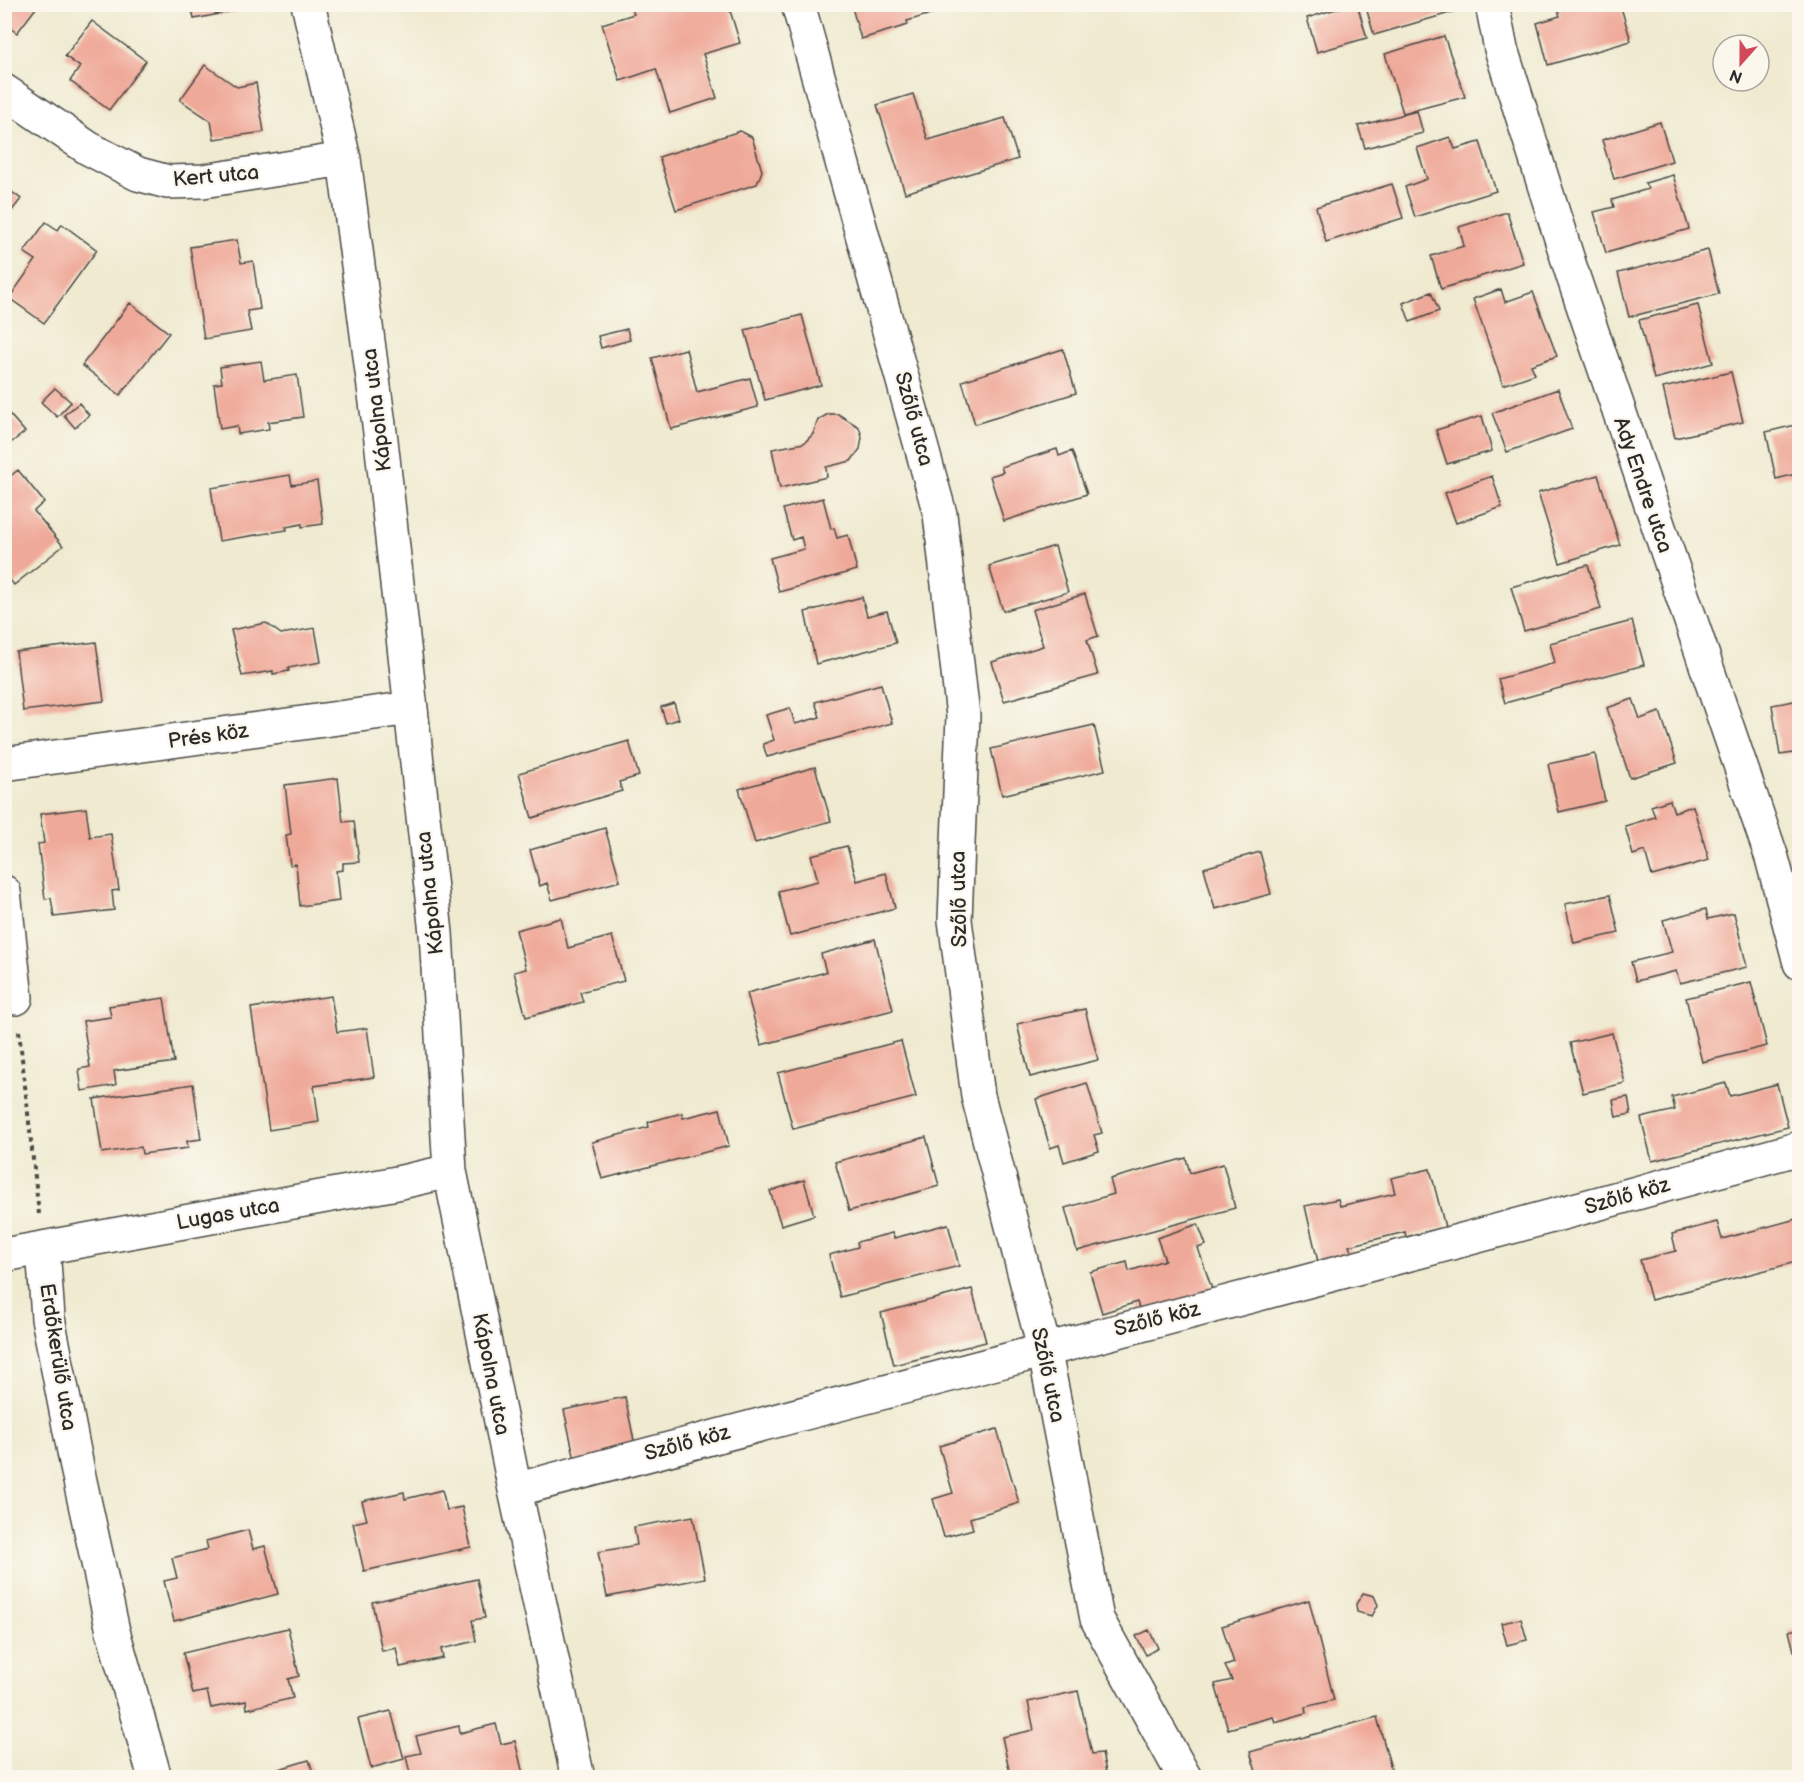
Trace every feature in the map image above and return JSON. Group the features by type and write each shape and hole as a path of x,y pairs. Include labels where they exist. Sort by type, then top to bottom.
{"street":[{"name":"Kápolna utca","path":"308,4 344,159 381,440 435,933 450,1171 515,1490 578,1778"},
{"name":"Szőlő utca","path":"798,4 940,514 963,716 955,920 978,1096 1044,1348 1097,1619 1185,1778"},
{"name":"Ady Endre utca","path":"1492,4 1502,49 1574,279 1772,858 1800,963"},
{"name":"Kert utca","path":"4,91 88,148 138,174 168,182 203,181 344,159"},
{"name":"Prés köz","path":"4,764 411,708"},
{"path":"4,892 16,998"},
{"name":"Szőlő köz","path":"515,1490 1044,1348 1457,1244 1800,1148"},
{"name":"Lugas utca","path":"4,1255 397,1183 450,1171"},
{"name":"Erdőkerülő utca","path":"43,1248 48,1318 78,1472 113,1631 155,1778"}],"path":[{"path":"16,998 43,1248"}],"building":[{"path":"5,4 39,4 17,33 5,24"},
{"path":"191,4 233,4 234,11 194,19"},
{"path":"640,4 728,4 740,43 703,54 717,98 670,113 656,69 620,81 602,24 634,14 631,7"},
{"path":"851,4 961,5 907,21 908,25 861,39"},
{"path":"1357,4 1367,38 1317,52 1307,18"},
{"path":"1365,4 1458,4 1460,10 1374,35"},
{"path":"1568,4 1620,4 1631,41 1548,65 1537,23 1560,16 1557,8"},
{"path":"92,21 146,61 109,110 70,81 80,67 65,56"},
{"path":"1444,36 1465,97 1403,113 1385,54"},
{"path":"205,65 237,87 256,83 264,132 214,139 211,121 180,100"},
{"path":"913,94 928,140 1005,118 1018,159 905,193 877,105"},
{"path":"1417,111 1423,133 1365,148 1358,126"},
{"path":"1660,122 1672,161 1614,179 1602,140"},
{"path":"740,131 752,137 762,171 757,184 676,210 659,157"},
{"path":"1450,137 1455,149 1480,142 1496,191 1415,217 1405,187 1427,179 1417,148"},
{"path":"1673,175 1689,229 1606,253 1594,212 1614,207 1612,200 1648,189 1645,183"},
{"path":"1392,184 1403,218 1326,242 1316,207"},
{"path":"4,186 21,199 4,221"},
{"path":"1507,212 1523,263 1441,289 1431,256 1464,246 1459,227"},
{"path":"46,222 58,230 62,224 97,250 44,323 9,298 36,260 24,252"},
{"path":"237,240 241,263 253,261 260,309 247,311 251,331 204,339 190,247"},
{"path":"1708,250 1719,294 1629,317 1618,273"},
{"path":"1501,289 1505,302 1533,292 1557,356 1531,365 1535,374 1503,385 1473,299"},
{"path":"1431,292 1439,311 1410,322 1403,303"},
{"path":"130,303 169,333 120,395 82,365"},
{"path":"1698,305 1713,363 1654,379 1639,320"},
{"path":"802,315 821,385 765,400 745,330"},
{"path":"627,329 630,340 601,348 598,336"},
{"path":"686,349 697,392 750,378 758,407 671,429 652,358"},
{"path":"1063,349 1076,393 975,424 962,381"},
{"path":"261,361 264,380 297,375 303,417 268,422 269,429 238,434 237,426 220,429 214,384 222,383 220,367"},
{"path":"1731,372 1743,422 1675,438 1663,388"},
{"path":"55,388 71,402 57,417 41,402"},
{"path":"1558,389 1572,429 1507,452 1492,413"},
{"path":"79,403 89,415 75,428 64,415"},
{"path":"4,408 25,432 4,448"},
{"path":"828,414 838,414 859,427 862,437 860,449 851,461 826,467 827,477 780,488 772,449 804,443 813,434 818,420"},
{"path":"1482,416 1492,451 1447,464 1436,430"},
{"path":"1800,424 1800,473 1776,479 1766,432"},
{"path":"1057,449 1059,456 1072,451 1087,494 1004,521 990,476 1003,472 1001,467"},
{"path":"18,470 44,502 34,511 63,546 14,585 4,572 4,481"},
{"path":"290,475 292,485 317,481 323,524 302,527 302,524 286,527 287,530 219,541 211,488"},
{"path":"1598,475 1620,545 1560,563 1538,493"},
{"path":"1492,476 1502,507 1456,523 1445,493"},
{"path":"823,498 831,529 834,528 837,538 848,535 857,570 779,592 770,558 804,549 801,537 792,540 783,509"},
{"path":"1055,546 1068,592 1003,611 989,566"},
{"path":"1588,565 1601,609 1524,631 1511,587"},
{"path":"1085,594 1098,636 1087,640 1098,675 1004,701 992,662 1043,646 1032,610"},
{"path":"862,597 867,616 887,611 896,643 816,664 805,612"},
{"path":"1632,621 1644,665 1505,703 1498,679 1555,663 1550,643"},
{"path":"266,623 281,634 315,628 321,662 288,668 289,671 273,674 273,671 242,676 231,630"},
{"path":"96,642 104,701 23,711 16,652"},
{"path":"881,684 892,723 767,757 763,744 774,740 766,715 790,708 795,724 820,717 815,702"},
{"path":"1633,699 1640,719 1660,712 1677,763 1630,778 1607,708"},
{"path":"1800,700 1800,752 1780,755 1772,705"},
{"path":"674,703 679,719 666,723 661,707"},
{"path":"1094,725 1105,770 1002,795 991,749"},
{"path":"629,741 639,776 619,782 622,791 532,818 519,773"},
{"path":"1595,754 1605,801 1559,812 1548,764"},
{"path":"815,767 831,821 755,843 739,789"},
{"path":"338,778 343,822 354,821 359,862 343,863 343,870 336,871 339,901 300,906 296,864 290,865 286,835 291,834 285,785"},
{"path":"1670,800 1674,812 1693,806 1709,860 1652,876 1645,851 1633,855 1625,826 1655,817 1651,806"},
{"path":"86,808 90,837 111,834 119,890 112,891 114,910 54,917 51,898 45,899 38,844 44,843 40,814"},
{"path":"605,828 620,881 552,900 547,883 540,886 530,850"},
{"path":"847,846 857,881 886,873 895,908 790,936 778,891 818,881 811,855"},
{"path":"1260,852 1271,894 1215,909 1204,868"},
{"path":"1610,895 1619,933 1574,943 1565,904"},
{"path":"1706,909 1708,919 1734,913 1747,967 1680,983 1676,971 1636,981 1631,962 1672,952 1663,920"},
{"path":"561,918 568,948 612,936 624,981 580,992 583,1002 526,1017 514,972 526,969 516,930"},
{"path":"875,939 893,1010 761,1045 747,993 826,972 821,954"},
{"path":"1751,982 1767,1046 1702,1062 1686,998"},
{"path":"331,996 337,1032 367,1028 374,1077 314,1086 319,1122 269,1130 251,1008"},
{"path":"164,998 174,1062 114,1071 116,1085 82,1091 79,1069 90,1067 83,1021 111,1017 109,1006"},
{"path":"1085,1009 1098,1060 1030,1077 1017,1024"},
{"path":"1612,1033 1625,1083 1583,1093 1570,1043"},
{"path":"901,1041 916,1097 793,1129 778,1073"},
{"path":"1087,1083 1102,1133 1094,1135 1099,1151 1064,1162 1059,1145 1050,1148 1036,1099"},
{"path":"1726,1083 1730,1096 1777,1084 1788,1127 1652,1161 1641,1118 1675,1110 1672,1097"},
{"path":"193,1084 201,1139 187,1141 188,1148 142,1154 141,1147 102,1153 94,1099"},
{"path":"1628,1097 1631,1114 1616,1117 1613,1100"},
{"path":"720,1109 729,1146 602,1179 592,1142 649,1127 648,1122 682,1113 683,1118"},
{"path":"926,1137 939,1186 849,1211 835,1162"},
{"path":"1186,1158 1190,1173 1223,1164 1235,1208 1077,1251 1065,1208 1114,1194 1110,1179"},
{"path":"1430,1169 1445,1227 1406,1237 1405,1232 1349,1246 1352,1254 1318,1262 1305,1206 1338,1199 1340,1206 1395,1193 1391,1178"},
{"path":"804,1180 814,1215 781,1225 770,1191"},
{"path":"1800,1218 1800,1261 1651,1300 1640,1260 1676,1251 1672,1234 1717,1222 1722,1239"},
{"path":"948,1224 959,1266 840,1297 829,1255 858,1247 857,1242 892,1233 894,1238"},
{"path":"1198,1224 1206,1245 1198,1248 1215,1298 1140,1311 1137,1302 1102,1313 1090,1272 1127,1262 1129,1271 1165,1260 1157,1238"},
{"path":"972,1289 986,1342 894,1365 881,1313"},
{"path":"625,1397 637,1455 577,1469 564,1410"},
{"path":"997,1429 1019,1503 970,1518 973,1529 944,1537 933,1499 953,1493 939,1446"},
{"path":"442,1490 447,1510 462,1507 471,1547 364,1571 353,1523 367,1520 362,1501 404,1492 405,1499"},
{"path":"693,1516 705,1578 607,1597 598,1552 637,1545 634,1527"},
{"path":"248,1530 253,1549 265,1546 278,1594 174,1621 164,1581 177,1578 172,1558 208,1549 206,1541"},
{"path":"477,1579 485,1618 472,1620 476,1641 441,1649 443,1658 400,1667 396,1648 382,1651 372,1602"},
{"path":"1363,1593 1374,1596 1378,1605 1372,1616 1357,1612 1356,1604"},
{"path":"1309,1600 1334,1700 1305,1707 1306,1713 1275,1722 1273,1717 1228,1729 1215,1684 1232,1680 1225,1666 1234,1663 1222,1626"},
{"path":"1521,1619 1527,1640 1507,1645 1501,1623"},
{"path":"288,1628 299,1676 288,1679 293,1698 247,1709 246,1701 211,1708 207,1691 193,1694 183,1653"},
{"path":"1800,1628 1800,1650 1794,1651 1789,1631"},
{"path":"1149,1630 1158,1648 1146,1655 1136,1636"},
{"path":"1078,1691 1092,1754 1102,1753 1106,1772 1074,1778 1011,1778 1002,1737 1034,1730 1028,1702"},
{"path":"391,1711 404,1759 371,1768 358,1719"},
{"path":"1377,1717 1392,1772 1372,1778 1258,1778 1250,1752"},
{"path":"496,1724 501,1744 515,1741 524,1778 411,1778 406,1756 421,1753 416,1736 459,1726 460,1733"},
{"path":"309,1760 315,1778 271,1778 269,1772"}]}
